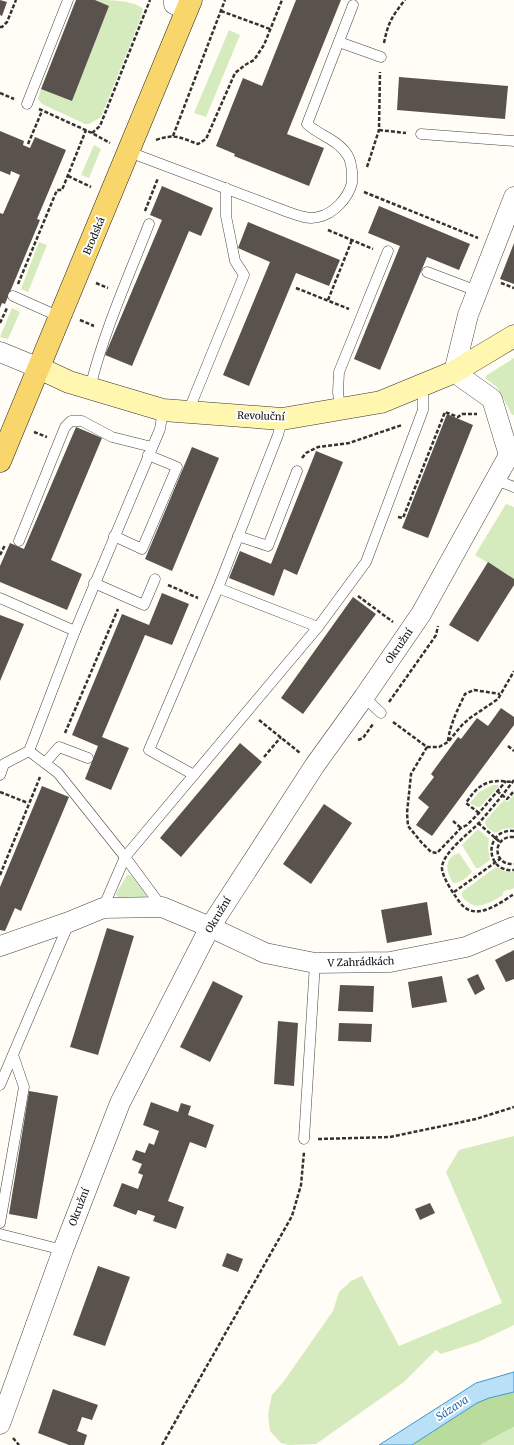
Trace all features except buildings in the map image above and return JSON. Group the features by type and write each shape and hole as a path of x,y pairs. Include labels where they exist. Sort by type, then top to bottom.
{"main road":[{"name":"Brodská","path":"0,461 39,368 70,318 122,149 184,4"}],"street":[{"path":"512,450 492,399 454,372 468,315 514,197"},
{"name":"Revoluční","path":"0,352 69,382 162,410 282,419 381,402 454,372 514,336"},
{"name":"Okružní","path":"4,1420 63,1250 120,1103 210,927 314,765 364,697 421,614 512,450"},
{"path":"0,946 69,922 103,908 162,907"},
{"name":"V Zahrádkách","path":"162,907 210,927 265,953 315,963 390,962 466,948 514,927"}],"lane":[{"path":"27,104 68,0"},
{"path":"122,149 288,212 307,217 318,217 329,212 343,202 352,182 351,164 348,156 336,143 312,129 307,124 353,5"},
{"path":"338,42 381,57"},
{"path":"421,134 514,142"},
{"path":"188,412 244,275 235,261 226,216 226,188"},
{"path":"90,388 97,357 106,332 150,224"},
{"path":"340,409 338,392 339,372 388,253"},
{"path":"427,272 477,291"},
{"path":"12,296 70,318"},
{"path":"103,908 125,858 318,627 366,562 423,410 423,385"},
{"path":"0,775 4,764 29,751 94,583 160,429 162,410"},
{"path":"194,775 149,750 218,588 278,435 282,419"},
{"path":"19,541 65,428 71,421 82,421 112,436 150,451 177,467 142,549 114,536"},
{"path":"238,536 268,546 297,471"},
{"path":"496,480 514,487"},
{"path":"94,583 144,605 155,579"},
{"path":"218,588 318,627"},
{"path":"0,598 75,631"},
{"path":"364,697 381,713"},
{"path":"45,763 59,748 88,758"},
{"path":"29,751 58,773 162,907"},
{"path":"0,1085 69,922"},
{"path":"304,1139 315,963"},
{"path":"0,1223 24,1087 13,1055"},
{"path":"0,1234 63,1250"}],"path":[{"path":"0,27 2,27 6,22 16,0"},
{"path":"92,133 100,126 150,0"},
{"path":"225,0 174,136 198,144 206,139 235,73 254,60 264,45 282,0"},
{"path":"367,168 379,130 379,85 381,57 387,28 393,15 405,0"},
{"path":"221,11 270,29"},
{"path":"28,144 42,111 86,130 122,149"},
{"path":"0,324 57,190 62,190 86,130"},
{"path":"379,130 421,134"},
{"path":"150,224 142,221 164,165"},
{"path":"68,176 96,189"},
{"path":"360,191 495,245"},
{"path":"307,217 326,230 388,253"},
{"path":"328,300 352,240"},
{"path":"296,288 363,314"},
{"path":"70,318 106,332"},
{"path":"301,459 306,453 318,447 349,443 384,432 413,420 423,410"},
{"path":"384,512 403,518 445,412 458,416 462,414 478,414"},
{"path":"33,432 60,441"},
{"path":"155,579 211,604"},
{"path":"347,588 396,625"},
{"path":"59,748 124,596"},
{"path":"381,713 427,747 440,747 448,742 470,718 498,699 514,671"},
{"path":"448,742 449,733 465,694 474,690 500,694"},
{"path":"247,711 314,765"},
{"path":"264,757 281,737"},
{"path":"508,746 514,750"},
{"path":"427,747 411,774 407,813 408,826 431,852 437,853 460,828 467,825 506,781"},
{"path":"0,875 45,763"},
{"path":"479,813 466,803 480,786 494,781 513,781"},
{"path":"513,781 503,795 452,850 443,862 442,873 460,903 465,908 475,911 486,910 514,894"},
{"path":"497,791 507,799 514,791"},
{"path":"0,792 28,803"},
{"path":"452,822 460,828"},
{"path":"478,823 500,842"},
{"path":"514,831 503,832 495,838 491,852 495,863 502,868 514,870"},
{"path":"514,837 505,838 500,842 498,852 500,859 506,863 514,864"},
{"path":"454,892 500,859"},
{"path":"162,1445 292,1216 301,1185 304,1139 390,1137 476,1119 514,1107"},
{"path":"4,1420 19,1445"}],"green space":[{"path":"95,0 128,2 143,9 101,117 89,124 85,124 42,104 38,99 41,89 72,100 109,6"},
{"path":"229,30 240,35 206,117 194,113"},
{"path":"94,145 101,149 89,178 81,175"},
{"path":"39,242 47,245 28,292 21,289"},
{"path":"12,308 20,312 8,339 0,337"},
{"path":"514,358 514,415 512,415 497,387 485,378 487,375"},
{"path":"506,504 514,507 514,579 475,555"},
{"path":"493,785 499,786 480,807 470,803 479,792"},
{"path":"514,794 514,828 503,829 496,833 487,828 485,821 504,800 508,802"},
{"path":"478,829 489,839 488,848 490,860 479,868 476,868 462,845"},
{"path":"459,853 472,872 461,881 453,883 447,866 450,858"},
{"path":"496,867 504,871 514,872 514,888 503,892 503,895 486,904 477,906 472,905 464,899 462,892"},
{"path":"127,875 131,875 146,895 146,898 118,898 116,894"},
{"path":"514,1136 514,1325 478,1342 441,1354 436,1350 404,1382 316,1444 289,1445 281,1443 270,1431 268,1414 272,1395 284,1381 333,1311 339,1292 351,1281 362,1276 399,1346 502,1303 446,1172 459,1150"},
{"path":"514,1392 514,1427 480,1445 412,1445 477,1403 489,1398"},
{"path":"514,1427 514,1445 480,1445"}],"water":[{"name":"Sázava","path":"514,1372 514,1392 489,1398 477,1403 412,1445 379,1445 476,1383"}]}
